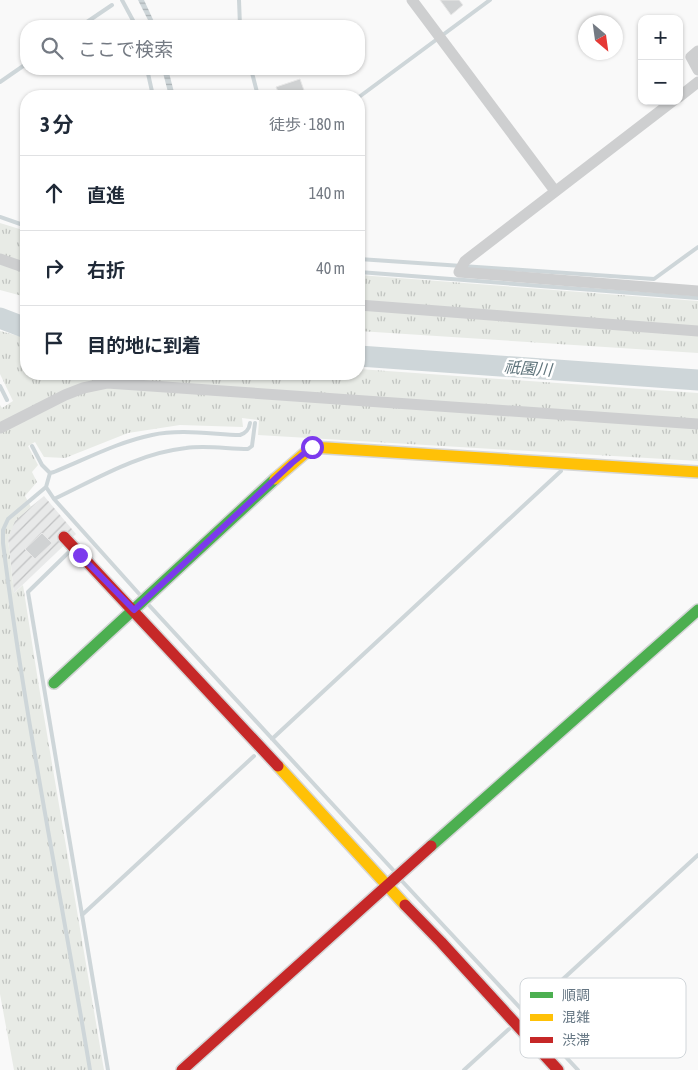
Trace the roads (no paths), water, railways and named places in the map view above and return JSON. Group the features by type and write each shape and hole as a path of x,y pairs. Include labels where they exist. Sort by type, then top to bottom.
{"street":[{"path":"412,0 555,191"},
{"path":"698,51 691,57 698,70"},
{"path":"683,94 698,82"},
{"path":"668,105 464,261 459,272 698,291"},
{"path":"0,259 20,266"},
{"path":"365,306 698,331"},
{"path":"0,428 64,395 83,388 107,384 698,424"},
{"path":"54,684 292,463 312,447 698,472"},
{"path":"64,537 254,739 386,886 441,942 520,1028"},
{"path":"182,1070 386,886 698,610"},
{"path":"547,1058 558,1070"}],"waterway":[{"path":"122,0 133,20"},
{"path":"239,0 240,20"},
{"path":"365,93 490,0"},
{"path":"90,20 112,5"},
{"path":"0,82 20,68"},
{"path":"148,75 152,90"},
{"path":"253,75 256,90"},
{"path":"0,217 20,224"},
{"path":"365,259 654,279 698,247"},
{"path":"365,272 698,298"},
{"name":"祇園川","path":"0,318 20,326"},
{"name":"祇園川","path":"365,356 698,380"},
{"path":"0,386 7,400"},
{"path":"50,473 114,446 139,438 173,432 240,435 247,431 250,423"},
{"path":"141,596 54,499 118,468 151,455 201,447 248,449 252,446 255,423"},
{"path":"32,446 42,465 50,473"},
{"path":"272,739 561,471"},
{"path":"50,473 46,487 8,519 3,530 3,543 22,675 90,1070"},
{"path":"46,487 54,499"},
{"path":"70,551 28,592 108,1070"},
{"path":"147,603 395,872"},
{"path":"82,915 254,756"},
{"path":"564,978 698,855"},
{"path":"401,880 520,1008"},
{"path":"464,1070 509,1029"},
{"path":"567,1058 578,1070"}]}
